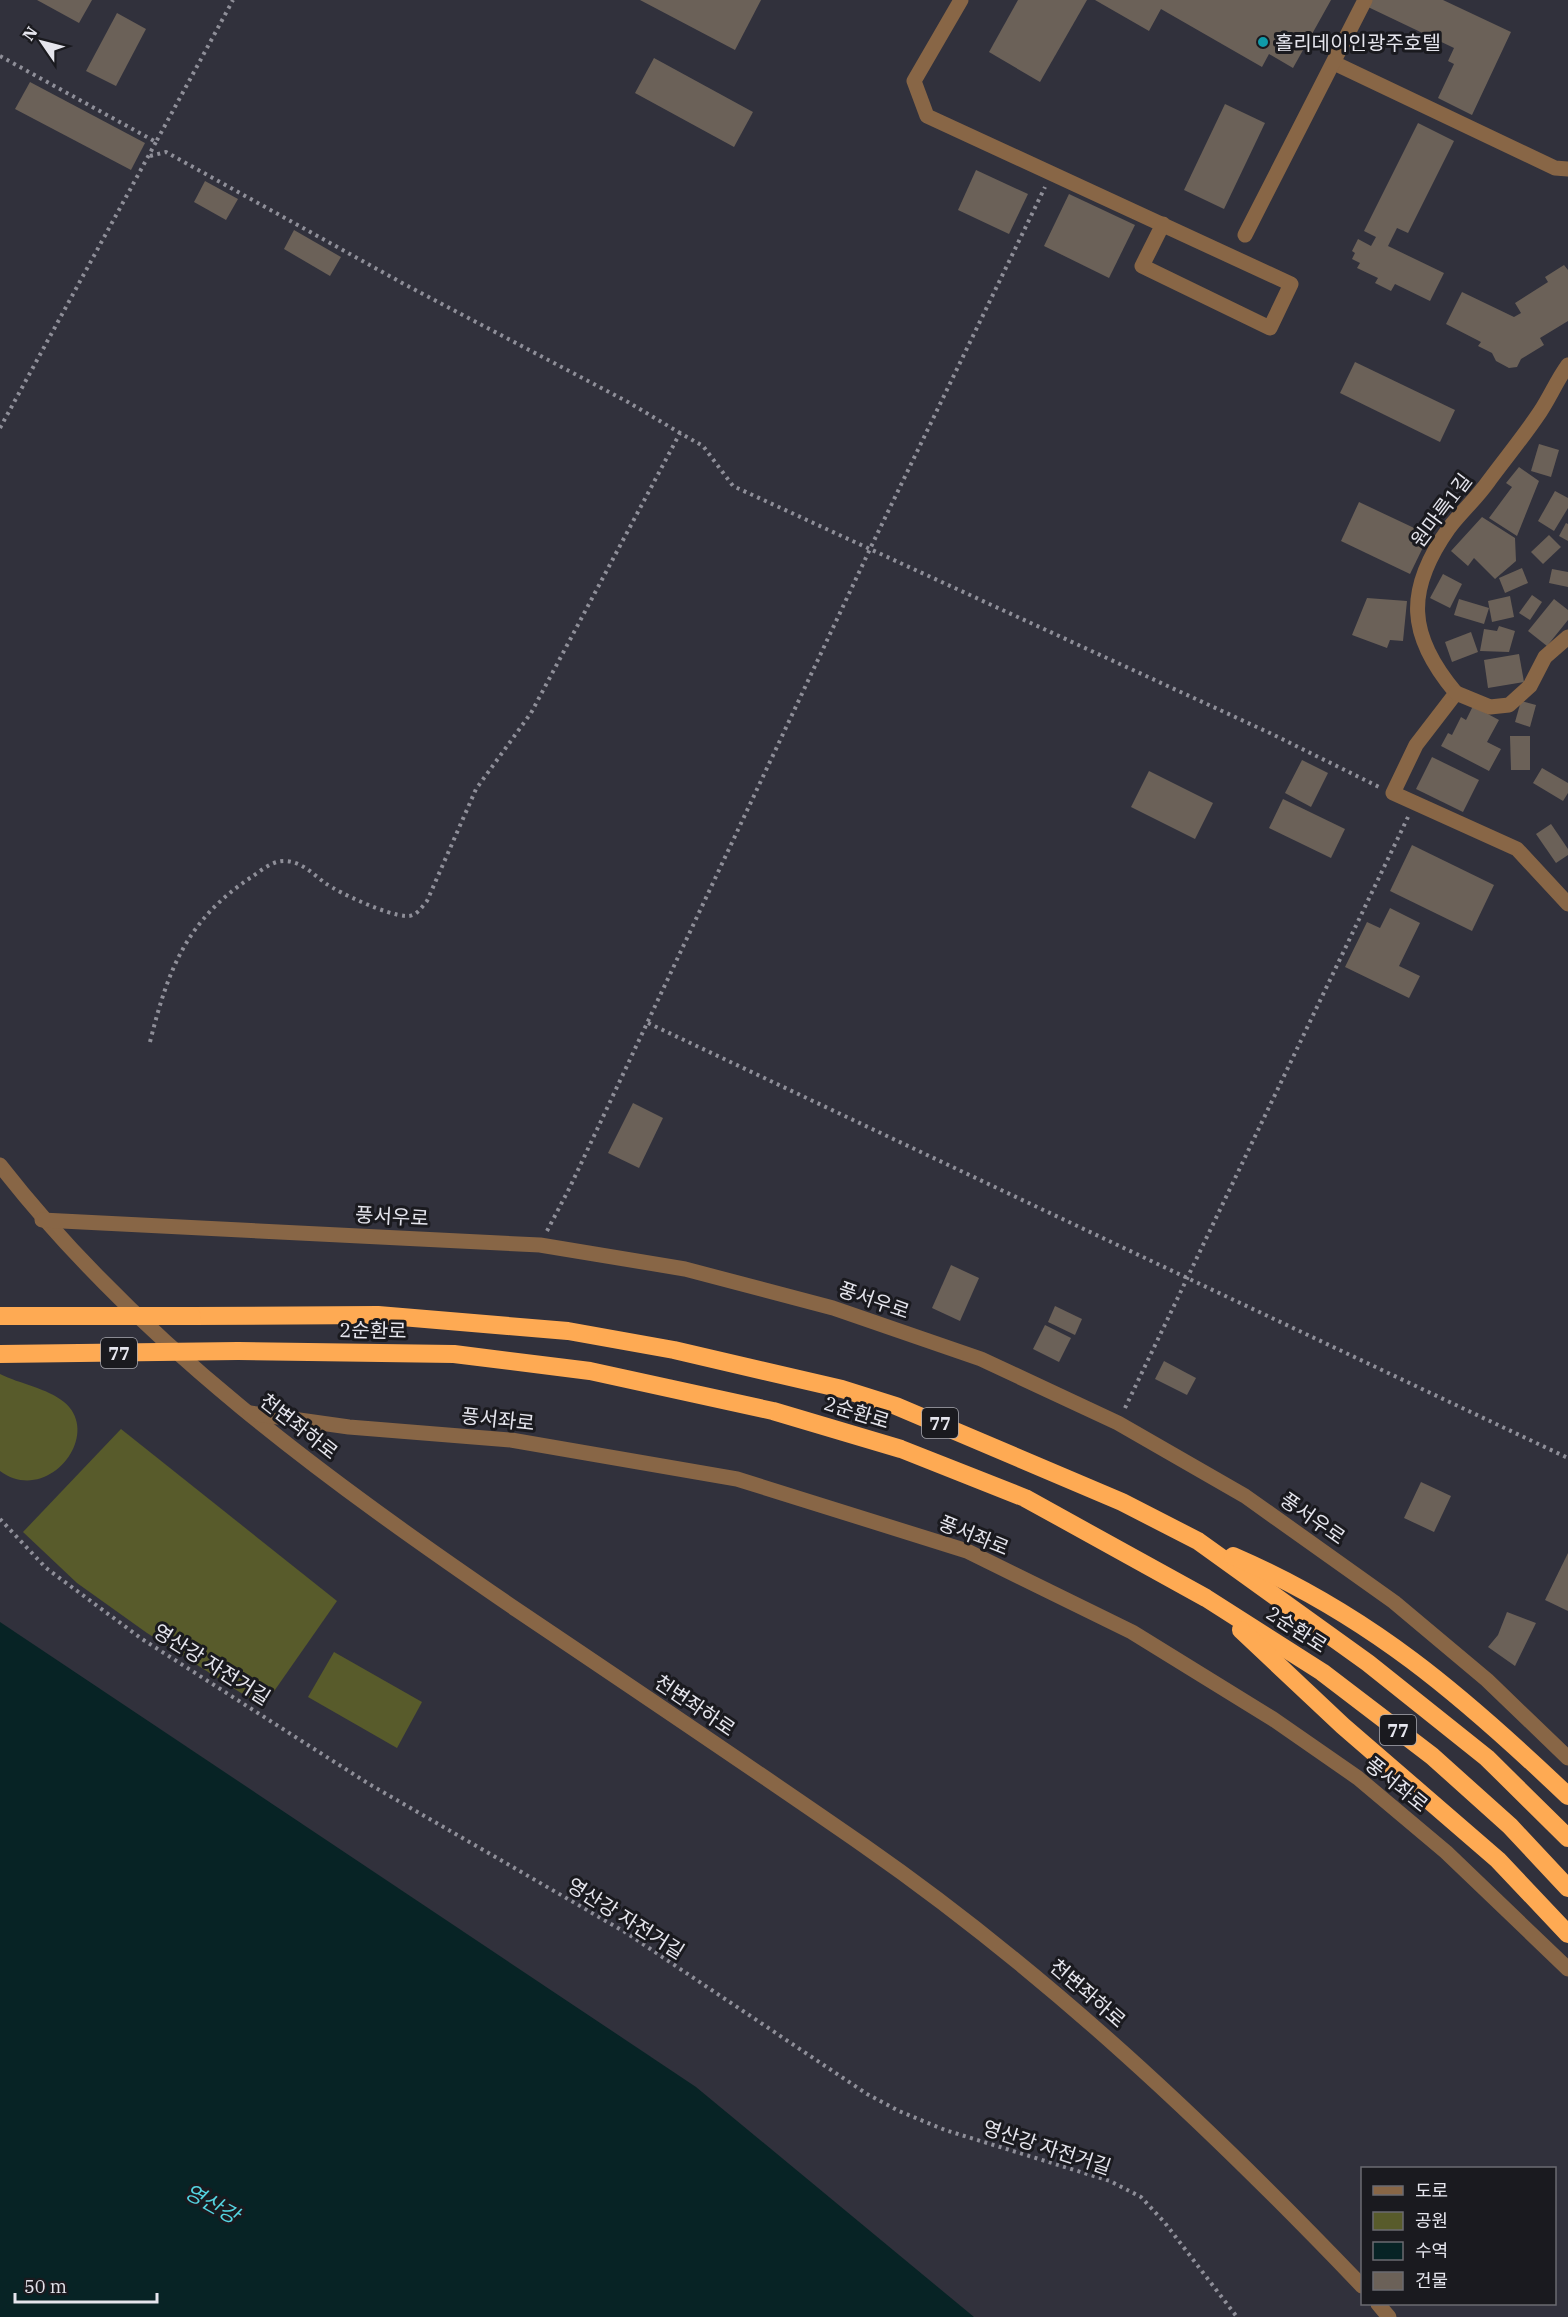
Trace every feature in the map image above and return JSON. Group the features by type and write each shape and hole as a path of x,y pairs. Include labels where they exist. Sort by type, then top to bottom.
{"highway":[{"name":"2순환로","path":"0,1316 378,1315 568,1331 674,1350 842,1389 896,1406 1122,1502 1198,1541 1368,1663 1487,1758 1568,1838"},
{"name":"2순환로","path":"0,1354 238,1351 454,1354 590,1371 773,1411 901,1449 1025,1498 1206,1598 1322,1672 1432,1756 1510,1826 1568,1888"},
{"path":"1198,1541 1314,1594 1418,1662 1500,1731 1568,1796"},
{"path":"1206,1598 1343,1726 1498,1860 1568,1934"}],"street":[{"path":"961,0 914,81 927,116 1163,224 1291,284 1270,328 1142,266 1163,224"},
{"path":"1245,236 1365,0"},
{"path":"1334,63 1555,168 1568,169"},
{"name":"원마륵1길","path":"1568,366 1541,411 1483,490 1450,527 1425,567 1415,609 1423,641 1439,673 1456,693 1490,707 1509,705 1530,686 1545,657 1568,637"},
{"path":"1456,693 1416,745 1393,794 1517,849 1568,904"},
{"name":"천변좌하로","path":"0,1165 42,1220 122,1302 247,1413 380,1516 867,1848 1015,1957 1156,2079 1263,2182 1361,2285"},
{"name":"풍서우로","path":"42,1220 540,1245 685,1269 833,1308 981,1359 1118,1423 1245,1496 1394,1602 1487,1680 1568,1758"},
{"name":"풍서좌로","path":"247,1413 349,1427 511,1440 737,1479 967,1551 1132,1632 1292,1732 1358,1778 1446,1852 1568,1969"},
{"path":"1379,2305 1389,2317"}],"path":[{"path":"0,428 233,0"},
{"path":"0,56 156,142"},
{"path":"150,156 166,152 404,284 628,402 703,446 733,486 1272,734 1393,794"},
{"path":"540,1245 570,1187 870,549 1051,174"},
{"path":"150,1042 161,997 173,963 187,940 218,904 240,884 273,862 285,861 299,864 351,897 406,916 417,914 427,902 476,789 531,713 680,433"},
{"path":"1118,1423 1414,803"},
{"path":"648,1023 1568,1458"},
{"name":"영산강 자전거길","path":"0,1519 46,1568 141,1639 369,1784 625,1932 867,2094 899,2111 945,2130 1110,2181 1141,2198 1165,2223 1238,2317"}],"green space":[{"path":"0,1374 57,1397 75,1416 77,1432 74,1448 65,1462 51,1473 35,1480 18,1479 0,1471"},
{"path":"121,1429 337,1601 263,1707 147,1633 77,1583 23,1532"},
{"path":"334,1652 422,1702 397,1748 308,1697"}],"water":[{"name":"영산강","path":"0,1622 696,2087 974,2317 0,2317"}],"building":[{"path":"37,0 92,0 79,23"},
{"path":"640,0 761,0 735,50"},
{"path":"1018,0 1087,0 1040,82 989,52"},
{"name":"홀리데이인광주호텔","path":"1095,0 1331,0 1293,68 1269,54 1262,67 1161,9 1149,31"},
{"path":"1371,0 1443,0 1511,32 1472,115 1438,98 1454,64 1448,61 1454,48 1368,7"},
{"path":"117,13 146,29 116,86 86,71"},
{"path":"654,58 753,112 734,147 635,93"},
{"path":"30,82 145,143 131,170 15,109"},
{"path":"1225,104 1265,123 1224,209 1184,190"},
{"path":"1418,123 1454,141 1408,233 1397,228 1388,246 1444,273 1430,301 1395,284 1391,291 1375,283 1378,278 1357,268 1360,263 1352,259 1355,253 1352,251 1358,239 1371,246 1376,237 1364,231"},
{"path":"976,170 1028,194 1009,234 958,210"},
{"path":"205,181 238,199 226,220 194,202"},
{"path":"1069,194 1135,225 1109,278 1044,246"},
{"path":"294,230 341,257 330,276 284,249"},
{"path":"1564,265 1568,270 1568,321 1540,338 1544,345 1521,359 1517,367 1509,368 1496,361 1492,353 1478,346 1481,342 1446,324 1462,292 1514,317 1521,313 1515,303 1548,282 1545,277"},
{"path":"1355,362 1455,410 1440,442 1340,393"},
{"path":"1539,444 1559,450 1551,477 1531,471"},
{"path":"1519,467 1539,481 1517,536 1489,518 1512,487 1506,483"},
{"path":"1555,491 1568,498 1568,508 1554,531 1538,521"},
{"path":"1359,502 1429,535 1410,574 1341,541"},
{"path":"1482,517 1515,538 1516,561 1495,579 1474,558 1468,566 1451,551"},
{"path":"1566,523 1568,524 1568,541 1559,536"},
{"path":"1549,535 1561,547 1543,564 1531,552"},
{"path":"1522,568 1528,583 1505,593 1499,578"},
{"path":"1552,569 1568,572 1568,587 1549,583"},
{"path":"1443,574 1462,584 1450,608 1430,598"},
{"path":"1532,595 1542,602 1530,620 1519,613"},
{"path":"1510,596 1514,617 1492,622 1488,601"},
{"path":"1367,598 1407,601 1403,641 1390,640 1387,648 1352,635"},
{"path":"1459,599 1489,608 1484,624 1454,615"},
{"path":"1554,599 1568,610 1568,620 1547,646 1528,631"},
{"path":"1499,626 1515,631 1509,652 1480,651 1484,629 1497,631"},
{"path":"1471,632 1478,652 1452,662 1445,642"},
{"path":"1519,654 1524,682 1488,688 1484,660"},
{"path":"1521,701 1536,705 1530,727 1515,722"},
{"path":"1473,706 1499,720 1487,742 1501,749 1489,771 1441,746 1448,733 1452,735 1461,717 1466,720"},
{"path":"1510,736 1530,736 1530,770 1511,770"},
{"path":"1432,757 1479,780 1463,812 1416,789"},
{"path":"1302,760 1328,773 1311,807 1285,793"},
{"path":"1542,768 1568,783 1568,793 1563,801 1533,783"},
{"path":"1149,771 1213,803 1195,839 1131,807"},
{"path":"1283,799 1345,829 1331,858 1269,828"},
{"path":"1551,824 1568,849 1568,855 1556,863 1536,834"},
{"path":"1412,845 1494,885 1472,931 1390,891"},
{"path":"1390,908 1420,923 1399,966 1420,976 1409,998 1345,967 1367,922 1380,928"},
{"path":"633,1103 663,1118 639,1168 608,1153"},
{"path":"951,1265 979,1278 960,1321 932,1308"},
{"path":"1055,1306 1082,1319 1075,1335 1048,1322"},
{"path":"1045,1325 1071,1338 1059,1362 1033,1349"},
{"path":"1164,1361 1196,1378 1187,1395 1155,1379"},
{"path":"1421,1482 1451,1496 1434,1532 1404,1518"},
{"path":"1568,1553 1568,1611 1545,1600"},
{"path":"1507,1612 1536,1623 1515,1666 1488,1647 1498,1635"}],"place":[{"name":"홀리데이인광주호텔","path":"1263,42"}]}
